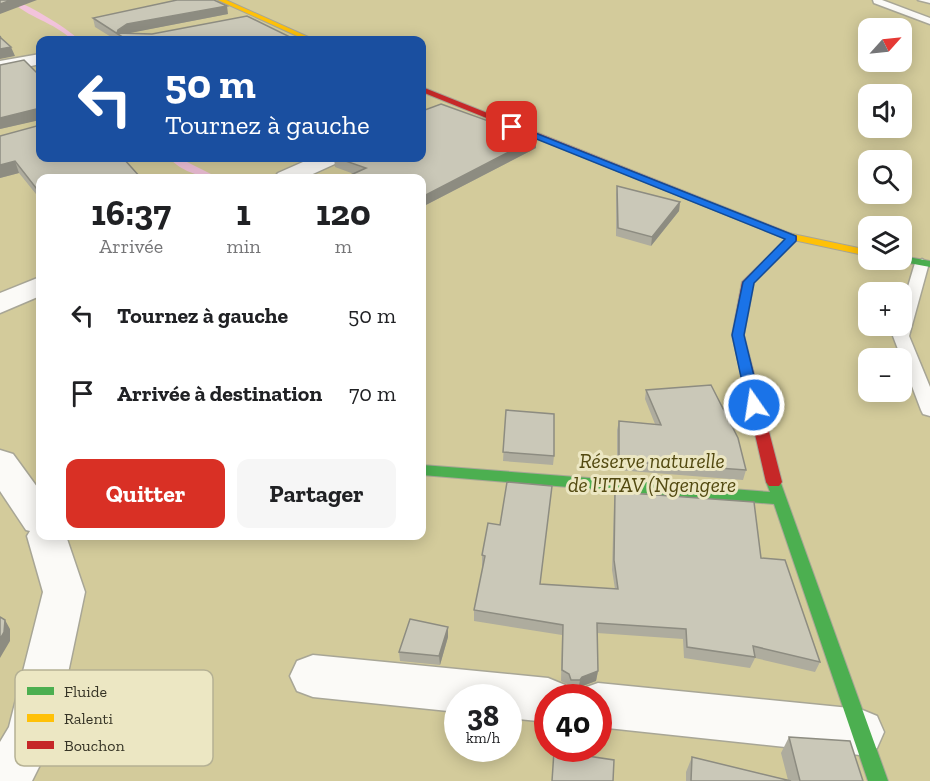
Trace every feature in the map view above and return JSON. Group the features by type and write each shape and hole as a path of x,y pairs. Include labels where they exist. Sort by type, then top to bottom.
{"street":[{"path":"221,0 302,36"},
{"path":"222,23 256,16"},
{"path":"0,67 36,60"},
{"path":"426,91 793,238 858,251"},
{"path":"426,111 447,101"},
{"path":"295,174 320,162"},
{"path":"793,238 748,282 738,335 759,428 779,499 878,781"},
{"path":"5,293 36,286"},
{"path":"0,463 36,513"},
{"path":"426,470 779,499"},
{"path":"46,670 64,592 48,540"},
{"path":"313,676 534,699"},
{"path":"612,706 860,732"},
{"path":"5,781 15,763"}],"lane":[{"path":"873,0 901,0"},
{"path":"873,0 930,21"},
{"path":"922,0 930,0"},
{"path":"926,263 901,336 930,410"}],"green space":[{"name":"Réserve naturelle de l'ITAV (Ngengere","path":"0,0 930,0 930,781 0,781"}],"building":[{"path":"177,0 214,0 227,6 127,24 117,33 152,34 247,16 288,36 121,36 93,18"},
{"path":"0,36 1,38 11,47 0,49"},
{"path":"24,60 36,72 36,109 0,118 0,65"},
{"path":"441,104 536,138 426,195 426,174 353,174 366,168 349,162 426,162 426,110"},
{"path":"36,126 36,162 127,162 137,174 36,174 36,188 15,161 0,165 0,136"},
{"path":"617,186 680,202 652,237 618,228"},
{"path":"711,385 738,438 746,470 619,461 619,421 661,425 646,390"},
{"path":"506,410 554,414 554,456 503,452"},
{"path":"507,482 552,486 540,584 618,589 614,560 615,492 754,502 761,558 785,560 820,662 753,646 755,657 687,647 686,629 597,623 598,671 580,680 571,680 569,674 562,670 563,625 474,610 485,556 482,555 488,523 500,525"},
{"path":"0,617 5,620 4,632 0,639"},
{"path":"410,619 448,627 439,656 399,652"},
{"path":"789,737 850,741 863,781 800,781"},
{"path":"692,757 791,781 691,781"},
{"path":"614,760 613,781 552,781 553,762 612,762"}],"waterway":[{"path":"13,0 21,7 54,23 71,36"},
{"path":"178,162 205,174"}],"traffic: fast":[{"path":"912,261 930,264"},
{"path":"426,470 779,499"},
{"path":"774,482 878,781"}],"traffic: slow":[{"path":"221,0 302,36"},
{"path":"788,236 858,251"}],"traffic: jam":[{"path":"426,91 788,236"},
{"path":"774,482 738,335 748,282 793,238"}],"route":[{"path":"512,127 793,238 748,282 738,335 754,405"}]}
